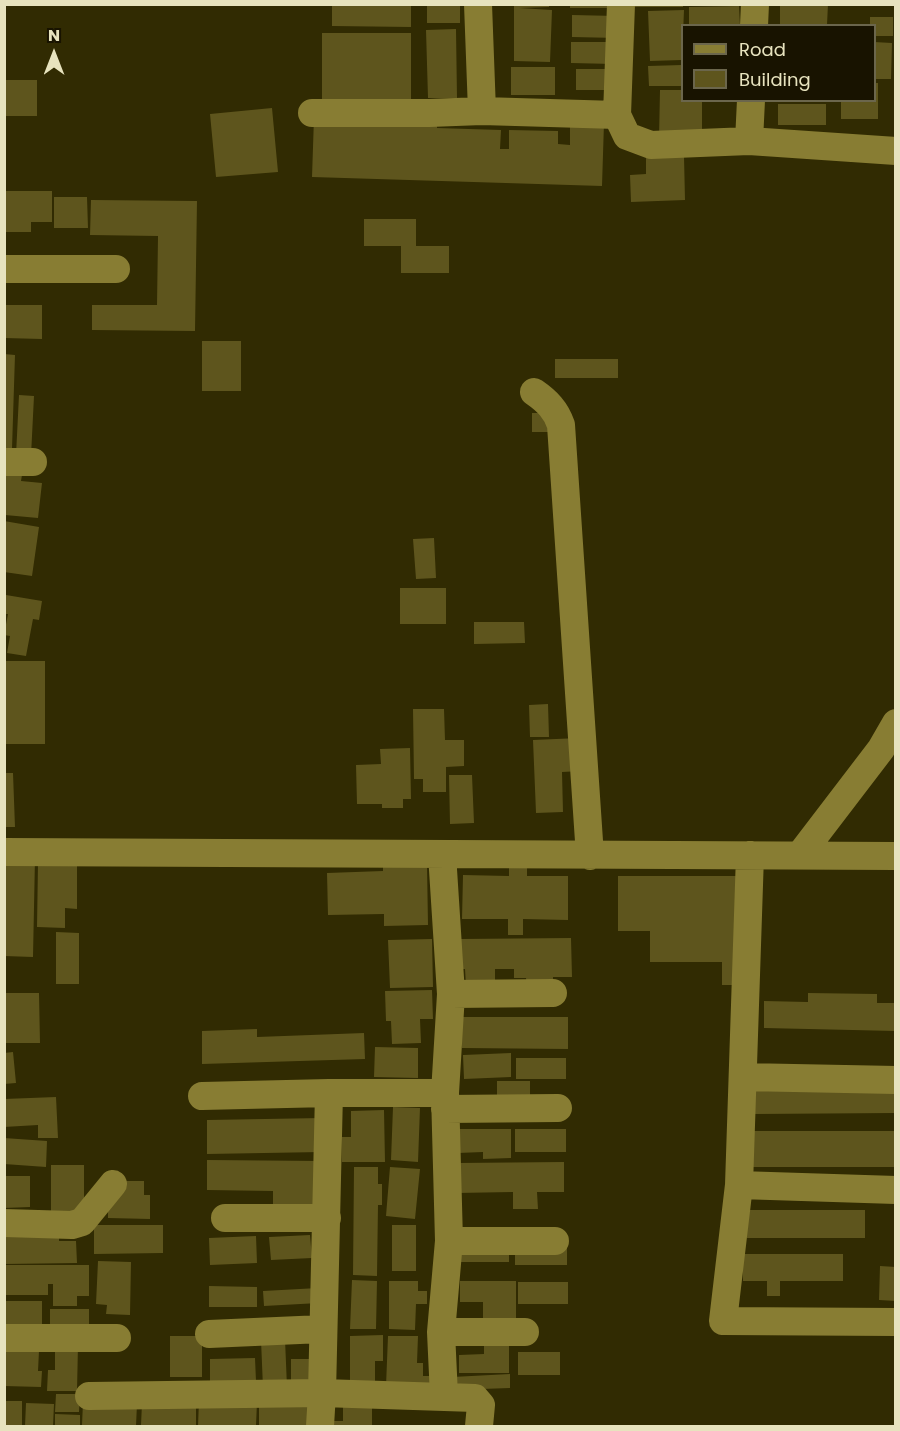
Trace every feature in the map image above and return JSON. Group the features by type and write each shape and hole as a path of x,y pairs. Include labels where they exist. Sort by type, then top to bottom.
{"street":[{"path":"478,4 482,111"},
{"path":"621,4 616,115 627,136 651,145 749,141 896,151"},
{"path":"754,4 754,24"},
{"path":"749,141 751,102"},
{"path":"312,113 482,111 616,115"},
{"path":"4,269 116,269"},
{"path":"534,392 545,399 558,414 561,425 590,856"},
{"path":"4,462 33,462"},
{"path":"800,855 881,749 896,723"},
{"path":"4,852 896,856"},
{"path":"442,854 451,994 445,1101 449,1241 441,1332 444,1396"},
{"path":"750,855 739,1185 723,1321 896,1322"},
{"path":"451,994 553,993"},
{"path":"743,1077 896,1080"},
{"path":"320,1426 329,1093"},
{"path":"202,1096 329,1093 558,1108"},
{"path":"4,1223 72,1225 82,1222 113,1184"},
{"path":"739,1185 896,1190"},
{"path":"225,1218 327,1218"},
{"path":"449,1241 555,1241"},
{"path":"209,1334 322,1329"},
{"path":"441,1332 525,1332"},
{"path":"4,1338 117,1338"},
{"path":"89,1396 322,1394 475,1398 481,1405 479,1426"}],"building":[{"path":"332,4 411,4 411,27 332,26"},
{"path":"427,4 460,4 460,23 427,23"},
{"path":"514,4 549,4 549,7 519,8 552,10 550,62 514,61"},
{"path":"570,4 613,4 613,8 570,8"},
{"path":"631,4 683,4 683,7 631,7"},
{"path":"780,4 828,4 827,24 780,24"},
{"path":"739,6 740,24 689,24 689,7"},
{"path":"684,10 683,24 681,24 681,60 650,61 648,11"},
{"path":"572,15 617,16 617,38 572,37"},
{"path":"870,17 893,17 893,36 876,36 876,24 870,24"},
{"path":"456,29 457,98 428,98 426,30"},
{"path":"322,33 411,33 411,100 322,100"},
{"path":"571,42 614,42 613,64 571,63"},
{"path":"876,42 892,43 891,79 876,79"},
{"path":"681,65 681,86 649,86 648,66"},
{"path":"511,67 555,67 555,95 511,95"},
{"path":"576,69 610,69 610,90 576,90"},
{"path":"4,80 37,80 37,116 4,116"},
{"path":"876,83 878,83 878,119 841,119 841,102 876,102"},
{"path":"660,90 681,90 681,102 702,102 702,139 659,139"},
{"path":"778,104 826,104 826,125 778,125"},
{"path":"272,108 278,172 216,177 210,114"},
{"path":"314,117 437,122 437,128 501,130 500,149 509,149 509,130 558,131 558,144 570,145 570,122 604,123 602,186 312,177"},
{"path":"684,156 685,200 631,202 630,175 646,174 646,157"},
{"path":"4,191 52,191 52,222 31,222 31,232 4,232"},
{"path":"54,197 87,197 88,228 54,228"},
{"path":"91,200 197,201 195,331 92,330 92,305 157,305 158,236 90,235"},
{"path":"364,219 416,219 416,246 449,246 449,273 401,273 401,246 364,246"},
{"path":"4,305 42,305 42,339 4,338"},
{"path":"202,341 241,341 241,391 202,391"},
{"path":"4,354 15,355 12,449 4,448"},
{"path":"555,359 618,359 618,378 555,378"},
{"path":"19,395 34,396 31,456 16,455"},
{"path":"532,413 553,413 553,432 532,432"},
{"path":"5,473 22,475 21,481 42,483 38,518 5,515"},
{"path":"4,521 39,527 32,576 4,572"},
{"path":"434,538 436,578 416,579 413,539"},
{"path":"400,588 446,588 446,624 400,624"},
{"path":"6,595 42,601 39,620 33,619 26,656 7,653 10,636 4,635 8,614 4,614"},
{"path":"474,622 524,622 525,643 474,644"},
{"path":"4,661 45,661 45,744 4,744"},
{"path":"548,704 549,737 530,737 529,705"},
{"path":"413,709 444,709 445,740 464,740 464,766 446,767 446,792 423,792 423,779 414,779"},
{"path":"579,738 581,771 562,772 563,812 536,813 533,740"},
{"path":"410,748 411,799 403,799 403,808 382,808 382,804 357,804 356,765 381,764 380,749"},
{"path":"4,773 13,773 15,827 4,827"},
{"path":"449,775 472,775 474,823 450,824"},
{"path":"4,857 35,858 33,957 4,956"},
{"path":"509,861 527,861 527,876 568,876 568,920 523,919 523,935 508,935 508,919 462,919 463,875 509,876"},
{"path":"38,862 77,862 77,909 65,908 65,928 37,927"},
{"path":"427,864 428,925 384,926 384,914 328,915 327,873 383,871 383,865"},
{"path":"618,876 742,876 742,985 722,985 722,962 650,962 650,931 618,931"},
{"path":"56,932 79,933 79,984 56,984"},
{"path":"571,938 572,977 553,977 553,987 527,987 526,978 514,978 514,969 495,969 495,986 466,986 465,969 460,969 460,939"},
{"path":"432,939 433,987 390,988 388,940"},
{"path":"432,990 433,1019 420,1019 421,1043 392,1044 391,1021 386,1021 385,991"},
{"path":"4,993 39,993 40,1043 4,1043"},
{"path":"808,993 877,994 877,1003 896,1003 896,1031 764,1028 764,1001 808,1002"},
{"path":"462,1017 568,1017 568,1049 462,1048"},
{"path":"257,1029 257,1037 364,1033 365,1059 202,1064 202,1031"},
{"path":"375,1047 418,1048 418,1078 374,1077"},
{"path":"13,1052 16,1083 4,1084 4,1053"},
{"path":"511,1053 511,1077 464,1079 463,1055"},
{"path":"516,1058 566,1058 566,1079 516,1079"},
{"path":"497,1081 530,1081 530,1097 497,1097"},
{"path":"896,1088 896,1113 754,1114 754,1089"},
{"path":"56,1097 58,1138 38,1138 38,1125 4,1127 4,1099"},
{"path":"393,1107 420,1108 418,1162 391,1160"},
{"path":"384,1110 385,1162 342,1162 342,1137 351,1137 351,1111"},
{"path":"322,1118 322,1152 207,1154 207,1120"},
{"path":"458,1129 511,1129 511,1158 483,1159 483,1152 458,1153"},
{"path":"515,1129 566,1129 566,1152 515,1152"},
{"path":"752,1131 896,1131 896,1167 752,1167"},
{"path":"4,1138 47,1141 46,1167 4,1164"},
{"path":"207,1160 322,1161 321,1206 273,1205 273,1191 207,1190"},
{"path":"564,1162 564,1192 537,1192 538,1209 513,1209 513,1192 456,1193 456,1163"},
{"path":"51,1165 84,1165 84,1212 51,1212"},
{"path":"354,1167 378,1167 378,1184 382,1184 382,1205 378,1205 377,1276 353,1275"},
{"path":"390,1167 420,1169 415,1219 386,1216"},
{"path":"4,1176 30,1176 30,1207 4,1208"},
{"path":"122,1181 144,1181 144,1195 150,1195 150,1219 108,1218 108,1194"},
{"path":"747,1210 865,1210 865,1238 747,1238"},
{"path":"94,1225 163,1225 163,1253 94,1254"},
{"path":"392,1225 416,1225 416,1271 392,1271"},
{"path":"59,1231 59,1241 76,1241 77,1263 4,1264 4,1232"},
{"path":"310,1235 312,1258 271,1260 269,1237"},
{"path":"256,1236 257,1263 210,1265 209,1238"},
{"path":"515,1242 567,1242 567,1265 515,1265"},
{"path":"459,1243 509,1243 509,1262 459,1262"},
{"path":"743,1254 843,1254 843,1281 780,1281 780,1296 767,1296 767,1281 743,1281"},
{"path":"98,1261 131,1262 130,1315 106,1314 107,1305 96,1304"},
{"path":"4,1265 89,1265 89,1296 77,1296 77,1306 53,1306 53,1284 48,1284 48,1295 4,1295"},
{"path":"880,1266 896,1267 896,1301 879,1300"},
{"path":"352,1280 377,1281 376,1329 350,1329"},
{"path":"389,1281 418,1281 418,1291 427,1291 427,1304 416,1304 415,1330 389,1329"},
{"path":"460,1281 516,1281 516,1322 483,1322 483,1302 460,1302"},
{"path":"518,1282 568,1282 568,1304 518,1304"},
{"path":"209,1286 257,1287 257,1307 209,1307"},
{"path":"318,1288 319,1303 264,1306 263,1291"},
{"path":"4,1301 42,1301 42,1329 4,1329"},
{"path":"50,1309 89,1309 89,1326 50,1326"},
{"path":"383,1335 383,1361 375,1361 375,1385 350,1385 350,1336"},
{"path":"170,1336 202,1336 202,1377 170,1377"},
{"path":"388,1336 418,1336 417,1363 423,1363 423,1376 430,1376 430,1387 386,1386"},
{"path":"285,1339 287,1387 263,1388 261,1340"},
{"path":"484,1339 509,1339 509,1373 459,1373 459,1355 484,1354"},
{"path":"55,1345 78,1345 77,1391 47,1391 48,1370 55,1370"},
{"path":"4,1350 39,1351 38,1371 42,1371 41,1387 4,1386"},
{"path":"518,1352 560,1352 560,1375 518,1375"},
{"path":"255,1358 256,1381 210,1382 210,1359"},
{"path":"291,1359 318,1359 318,1387 291,1387"},
{"path":"510,1374 510,1388 453,1390 452,1377"},
{"path":"56,1394 80,1394 79,1412 55,1412"},
{"path":"259,1399 314,1399 314,1426 259,1426"},
{"path":"199,1400 257,1402 256,1426 198,1426"},
{"path":"4,1401 22,1401 22,1425 4,1425"},
{"path":"343,1401 372,1401 372,1426 331,1426 331,1421 343,1421"},
{"path":"83,1402 137,1404 136,1426 82,1425"},
{"path":"26,1403 54,1404 53,1426 25,1426"},
{"path":"142,1403 196,1404 196,1426 141,1425"},
{"path":"55,1414 80,1415 80,1426 55,1426"}]}
